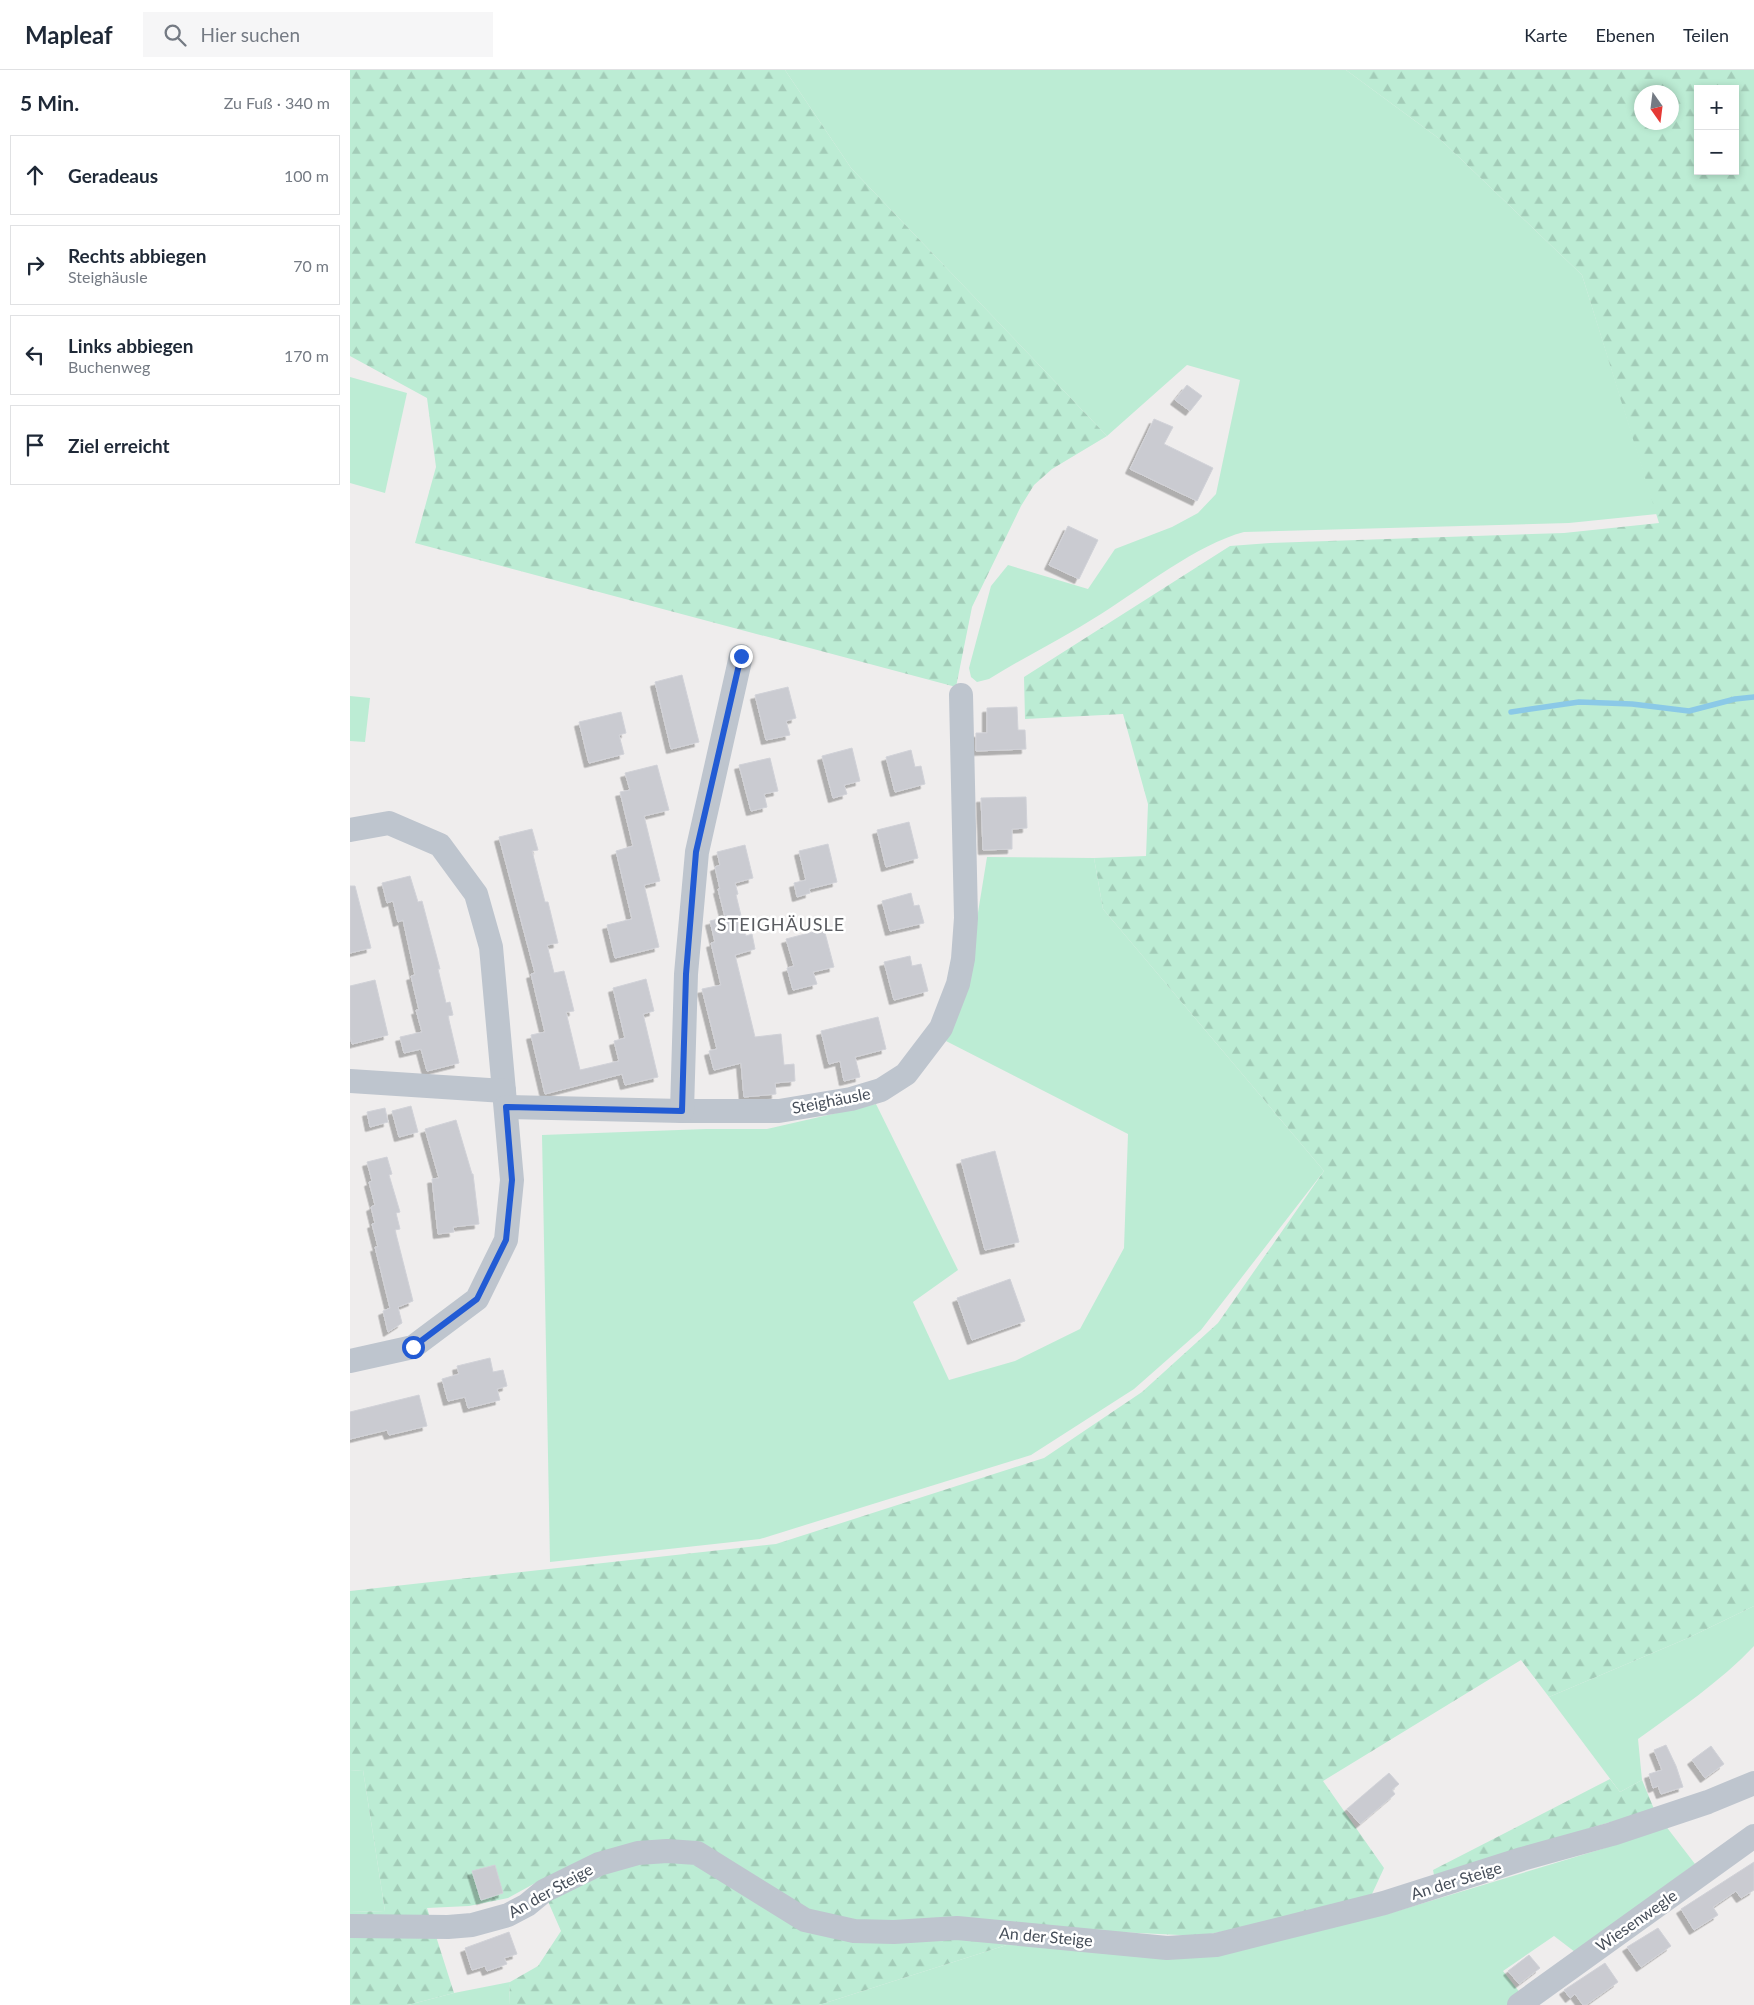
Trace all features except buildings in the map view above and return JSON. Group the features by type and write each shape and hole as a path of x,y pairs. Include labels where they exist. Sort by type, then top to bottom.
{"street":[{"path":"682,1111 686,974 696,852 741,656"},
{"name":"Steighäusle","path":"350,1081 505,1099 682,1111 779,1111 851,1099 881,1090 906,1074 941,1028 958,984 963,959 966,918 961,695"},
{"path":"350,830 389,823 440,845 476,894 491,947 512,1180 506,1240 477,1299 413,1347 350,1361"},
{"name":"An der Steige","path":"350,1926 448,1927 472,1925 508,1915 527,1905 544,1891 599,1864 638,1853 667,1851 697,1853 805,1920 854,1931 894,1932 957,1928 1167,1948 1216,1945 1384,1902 1522,1859 1612,1834 1708,1802 1754,1782"},
{"name":"Wiesenwegle","path":"1519,2005 1754,1836"}],"green space":[{"path":"350,70 785,70 851,168 1107,436 1052,469 1034,485 1021,506 972,607 956,687 415,543 436,467 427,398 350,356"},
{"path":"785,70 1346,70 1441,140 1582,275 1657,514 1569,523 1244,532 1226,538 1189,556 1087,622 989,679 977,682 971,677 969,668 991,586 1008,565 1088,589 1115,549 1172,527 1198,513 1216,494 1240,380 1187,365 1107,436 851,168"},
{"path":"1346,70 1754,70 1754,1606 1688,1638 1549,1697 1521,1660 1323,1781 1384,1868 1372,1894 1288,1918 1200,1936 1118,1932 1016,1942 819,2005 509,2005 510,1982 538,1966 561,1931 539,1881 508,1898 469,1906 427,1908 454,1993 408,2005 350,2005 350,1912 385,1911 363,1770 350,1771 350,1591 776,1544 1044,1458 1142,1392 1218,1323 1324,1171 1103,909 1094,858 1146,856 1148,804 1123,714 1025,719 1024,677 1230,546 1564,533 1659,523 1582,275 1441,140"},
{"path":"350,377 407,393 385,493 350,483"},
{"path":"350,696 370,698 365,742 350,741"},
{"path":"987,857 1094,858 1103,909 1324,1171 1201,1330 1134,1389 1031,1455 760,1539 550,1562 542,1135 706,1129 767,1129 876,1104 958,1270 913,1302 949,1380 1015,1361 1080,1329 1124,1248 1128,1134 946,1041 970,962"},
{"path":"1754,1606 1754,1646 1713,1684 1638,1739 1642,1780 1620,1792 1549,1697 1688,1638"},
{"path":"363,1770 385,1911 350,1912 350,1771"},
{"path":"1610,1779 1620,1792 1642,1780 1654,1809 1434,1875 1433,1870"},
{"path":"1665,1825 1695,1864 1575,1952 1554,1936 1503,1971 1521,1994 1508,2005 819,2005 1016,1942 1166,1957 1384,1915 1605,1848"},
{"path":"510,1982 509,2005 408,2005 454,1993"}],"waterway":[{"path":"1511,712 1579,702 1632,704 1689,711 1735,699 1754,697"}],"district":[{"name":"STEIGHÄUSLE","path":"781,924"}],"route":[{"path":"413,1347 477,1299 506,1240 512,1180 506,1107 682,1111 686,974 696,852 741,656"}]}
